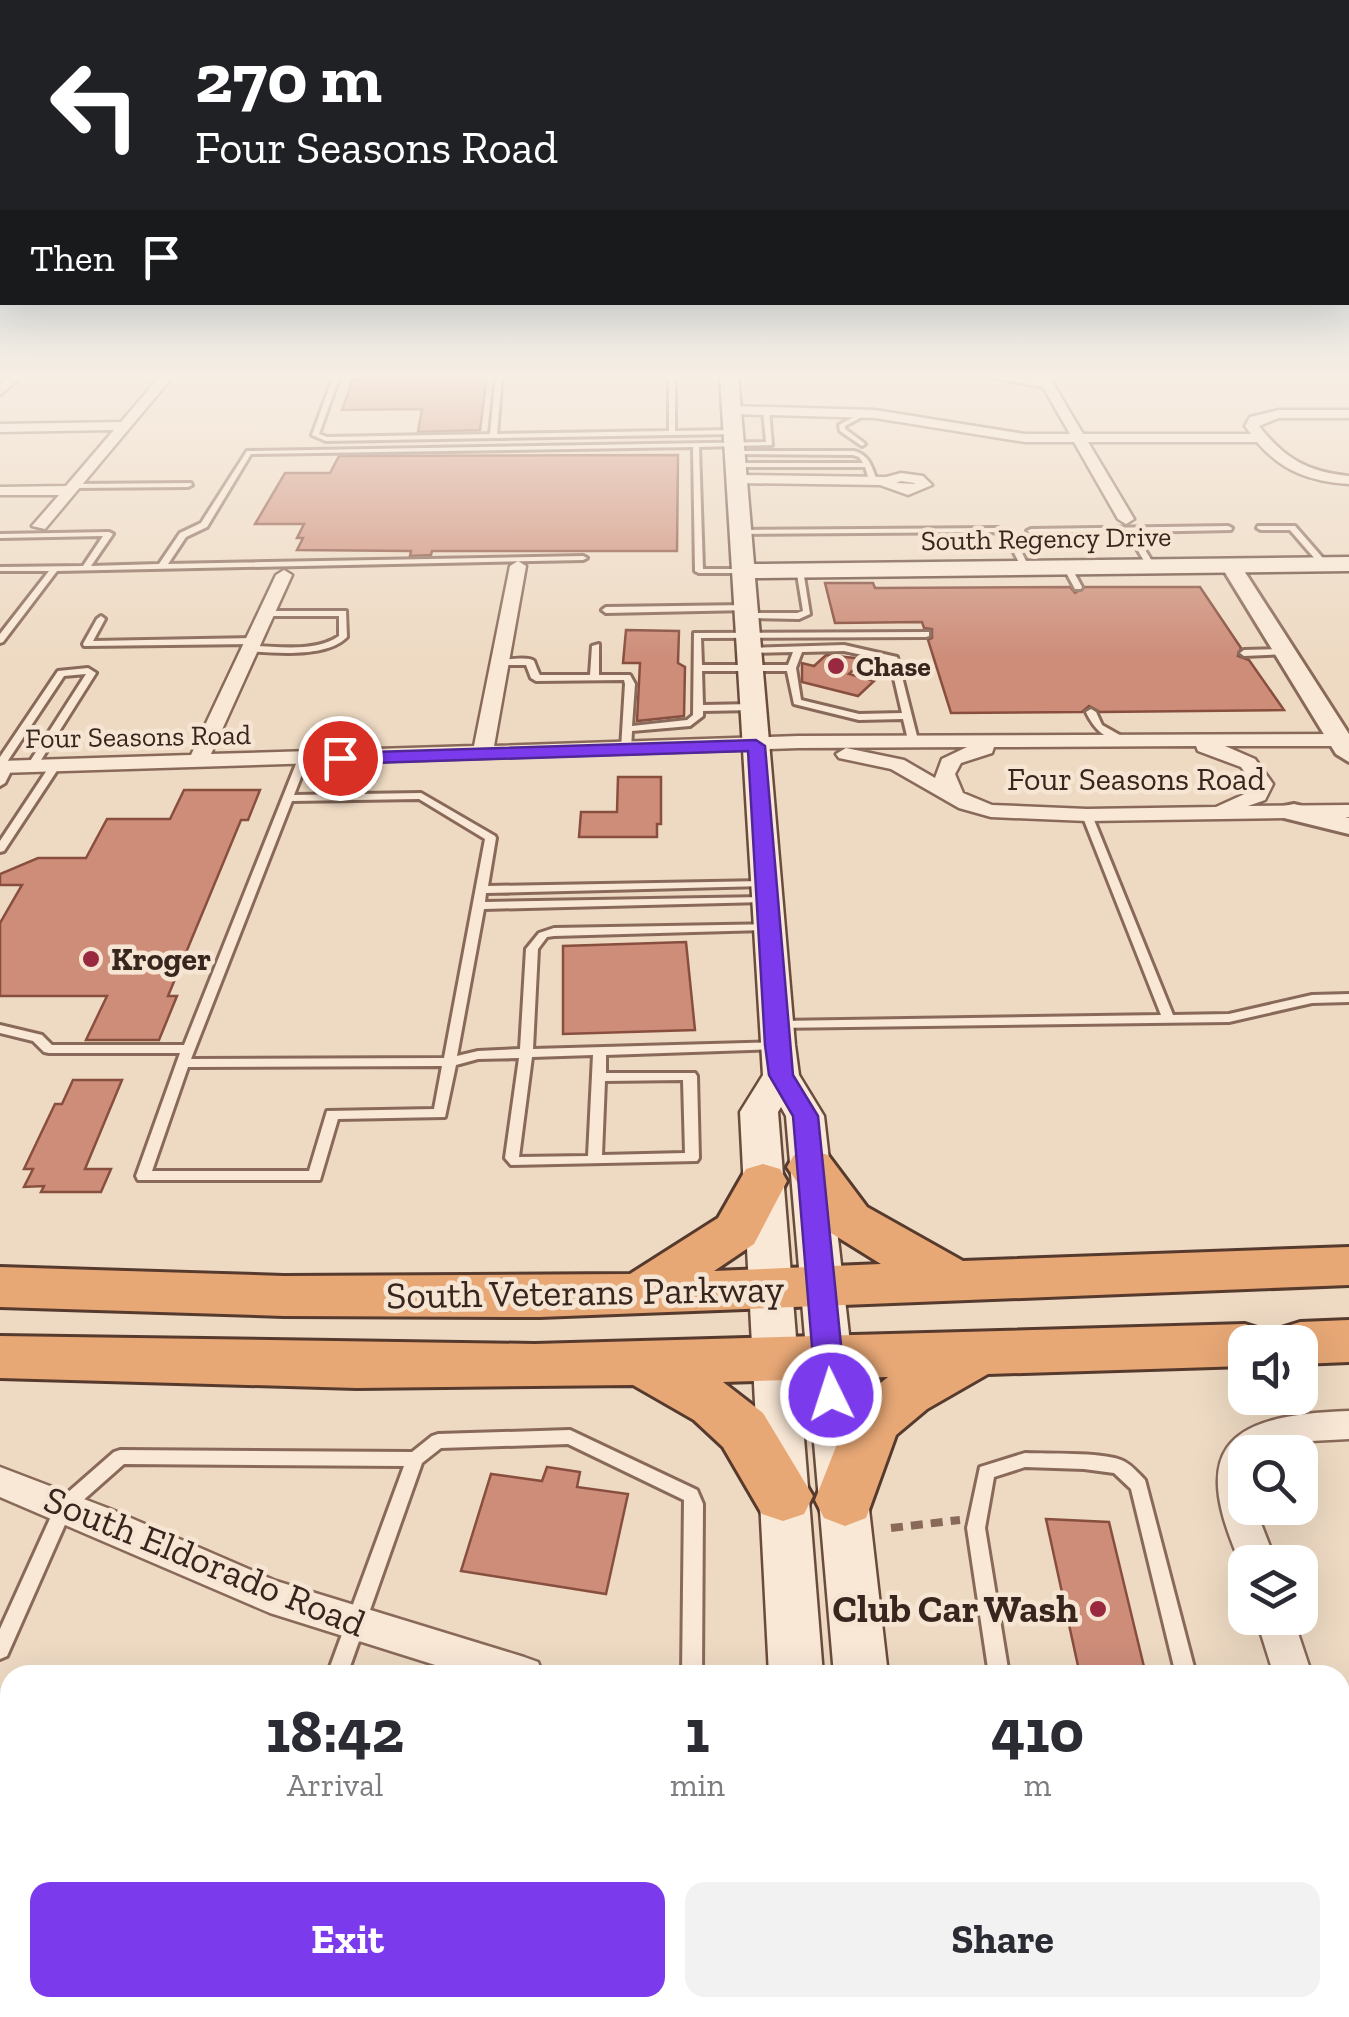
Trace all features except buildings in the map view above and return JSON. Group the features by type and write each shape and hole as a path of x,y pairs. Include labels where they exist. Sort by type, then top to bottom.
{"highway":[{"path":"811,1166 849,1220 958,1281"},
{"path":"640,1294 736,1231 763,1181"},
{"name":"South Veterans Parkway","path":"0,1287 304,1296 640,1294 1349,1266"},
{"path":"1318,1342 1349,1341"},
{"name":"South Veterans Parkway","path":"0,1357 357,1366 642,1364 1228,1346"},
{"path":"868,1514 872,1422 907,1392 976,1354"},
{"path":"642,1364 714,1404 744,1430 783,1496"}],"main road":[{"path":"736,469 778,1048 806,1116 811,1166 797,1288 803,1357 783,1496 795,1665"},
{"name":"South Regency Drive","path":"743,571 1026,568 1072,577 1151,566 1349,564"},
{"path":"778,1048 759,1112 763,1181 797,1288"},
{"path":"803,1357 868,1514 861,1665"}],"street":[{"path":"40,526 88,469"},
{"path":"835,469 876,475"},
{"path":"1096,469 1128,524"},
{"path":"1292,469 1349,480"},
{"path":"0,491 72,488"},
{"path":"483,754 518,566"},
{"path":"1230,566 1346,744"},
{"path":"198,762 284,575"},
{"name":"Four Seasons Road","path":"2,771 32,766 483,754 626,739 756,746 913,740 1161,739 1346,744"},
{"path":"1161,739 1235,756 1260,774 1263,784 1258,796 1202,813"},
{"path":"897,764 912,748 913,740"},
{"path":"954,798 945,774 951,761 1014,741"},
{"name":"Four Seasons Road","path":"756,746 801,755 866,756 897,764 954,798 991,811 1087,815 1349,810"},
{"path":"1294,812 1349,826"},
{"path":"1253,1545 1234,1486 1240,1455 1252,1438 1284,1428 1349,1425"},
{"name":"South Eldorado Road","path":"0,1482 270,1596 479,1665"},
{"path":"1280,1635 1290,1665"}],"lane":[{"path":"161,568 182,534 204,525 238,469"},
{"path":"697,469 699,571 743,571"},
{"path":"872,469 876,475"},
{"path":"72,488 188,485"},
{"path":"1128,524 1151,566"},
{"path":"1031,532 1128,524 1228,528"},
{"path":"1261,528 1292,528 1325,565"},
{"path":"740,532 998,530 1009,535 1026,568"},
{"path":"0,536 108,534 85,569"},
{"path":"0,569 583,558"},
{"path":"0,640 55,569"},
{"path":"697,668 748,636 807,612 798,570"},
{"path":"606,610 748,636 798,650 844,648 894,660 913,740"},
{"path":"101,619 87,644 322,648 335,646 343,636 343,613 266,613"},
{"path":"500,662 530,662 536,678 620,676 630,680 626,739 690,723 698,716 697,635 926,634"},
{"path":"748,636 791,668"},
{"path":"594,676 596,646"},
{"path":"798,650 791,668 797,702 859,716 907,716"},
{"path":"1244,652 1287,652"},
{"path":"2,771 61,673 88,671 91,673 32,766"},
{"path":"698,708 754,707"},
{"path":"1068,740 1090,726 1087,712 1098,727 1122,740"},
{"path":"289,798 422,796 491,838 440,1114 332,1114 314,1176 143,1176 303,759"},
{"path":"0,849 55,766"},
{"path":"1087,815 1169,1020"},
{"path":"482,890 768,903"},
{"path":"480,906 768,903"},
{"path":"598,1077 690,1076 693,1156 516,1162 512,1158 526,1054 532,949 543,934 768,903"},
{"path":"0,1029 37,1038 49,1050 450,1062 478,1055 778,1048 1229,1018 1312,999 1349,998"},
{"path":"595,1160 600,1051"},
{"path":"341,1665 415,1459 438,1441 570,1438 681,1487 694,1504 692,1665"},
{"path":"0,1650 64,1506 120,1457 415,1459"},
{"path":"998,1665 978,1520 986,1472 1025,1460 1118,1466 1139,1485 1184,1665"}],"path":[{"path":"868,1514 923,1526 936,1520 978,1520"}],"place":[{"name":"Chase","path":"836,666"},
{"name":"Kroger","path":"91,959"},
{"name":"Club Car Wash","path":"1098,1609"}],"route":[{"path":"340,758 756,746 777,1045 781,1075 806,1116 831,1395"}]}
